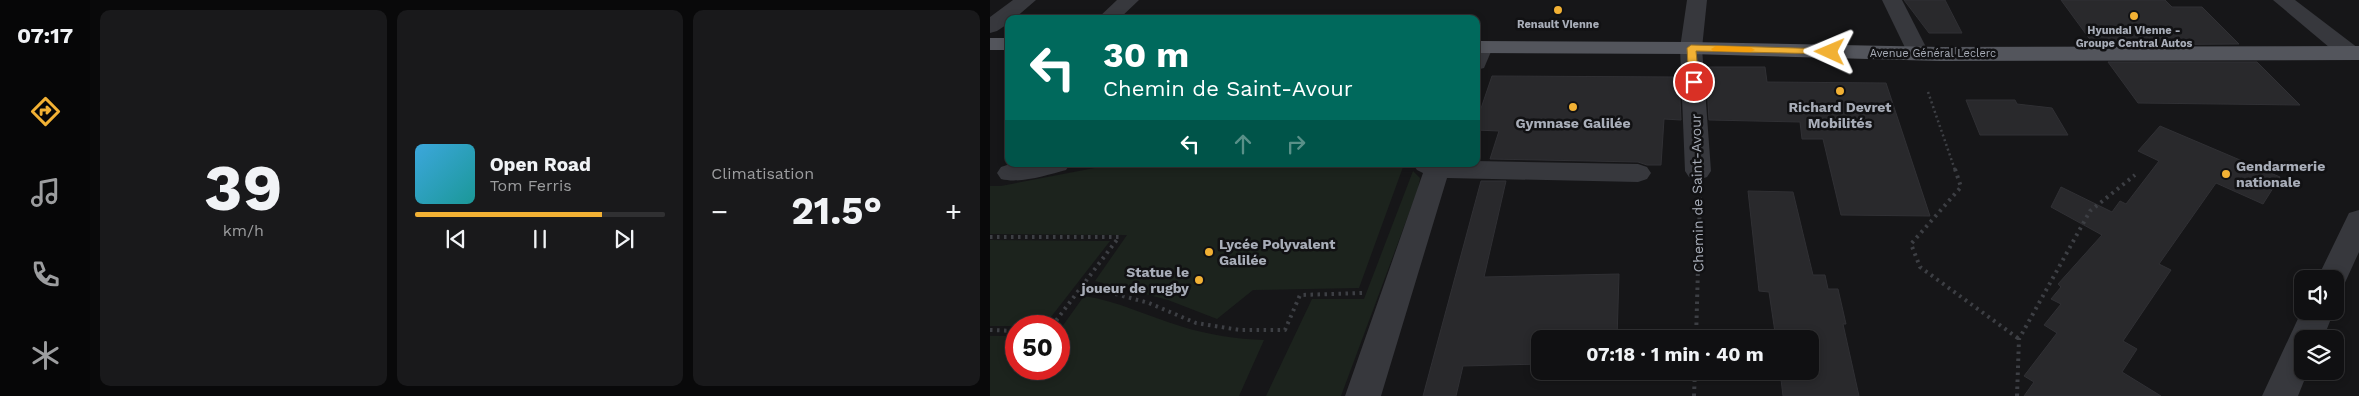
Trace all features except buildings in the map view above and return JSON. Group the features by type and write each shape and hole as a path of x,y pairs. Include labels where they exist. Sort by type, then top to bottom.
{"main road":[{"path":"990,44 1005,44"},
{"name":"Avenue Général Leclerc","path":"1480,53 1691,48 1918,54 2354,53"}],"street":[{"path":"1006,15 1026,0"},
{"path":"1112,15 1129,0"},
{"name":"Chemin de Saint-Avour","path":"1697,0 1691,48 1698,171"},
{"path":"1892,0 1918,54"},
{"path":"2283,0 2354,53"},
{"path":"990,27 1005,16"},
{"path":"1010,173 1041,167"},
{"path":"1363,396 1434,167"},
{"path":"1463,167 1638,173"},
{"path":"2336,270 2359,220"},
{"path":"2280,396 2294,364"}],"path":[{"path":"1928,92 1961,187 1911,244 1920,267 2019,339"},
{"name":"Chemin de Saint-Avour","path":"1696,330 1700,252 1698,171"},
{"path":"2017,396 2019,339 2090,212 2135,175"},
{"path":"990,237 1119,238 1060,315"},
{"path":"1081,288 1104,291 1149,303 1196,323 1240,330 1285,330 1300,295 1364,293 1367,284"},
{"path":"990,330 1005,331"},
{"path":"1694,396 1695,380"}],"shaded area":[{"path":"1100,167 1403,167 1359,288 1253,290 1217,319 1168,300 1095,281 1127,235 990,234 990,186 1001,186"},
{"path":"1413,171 1420,178 1418,189 1341,396 1266,396 1312,299 1364,299"},
{"path":"990,240 1110,241 1053,315 1005,315 1005,326 990,326"},
{"path":"1084,296 1109,301 1201,332 1232,338 1264,340 1239,396 990,396 990,336 1005,336 1005,380 1070,380 1070,316"}],"slow traffic":[{"path":"1716,49 1750,50"}],"place":[{"name":"Renault Vienne","path":"1558,10"},
{"name":"Hyundai Vienne - Groupe Central Autos","path":"2134,16"},
{"name":"Richard Devret Mobilités","path":"1840,91"},
{"name":"Gymnase Galilée","path":"1573,107"},
{"name":"Gendarmerie nationale","path":"2226,174"},
{"name":"Lycée Polyvalent Galilée","path":"1209,252"},
{"name":"Statue le joueur de rugby","path":"1199,280"}],"route":[{"path":"1694,82 1691,48 1830,52"}]}
